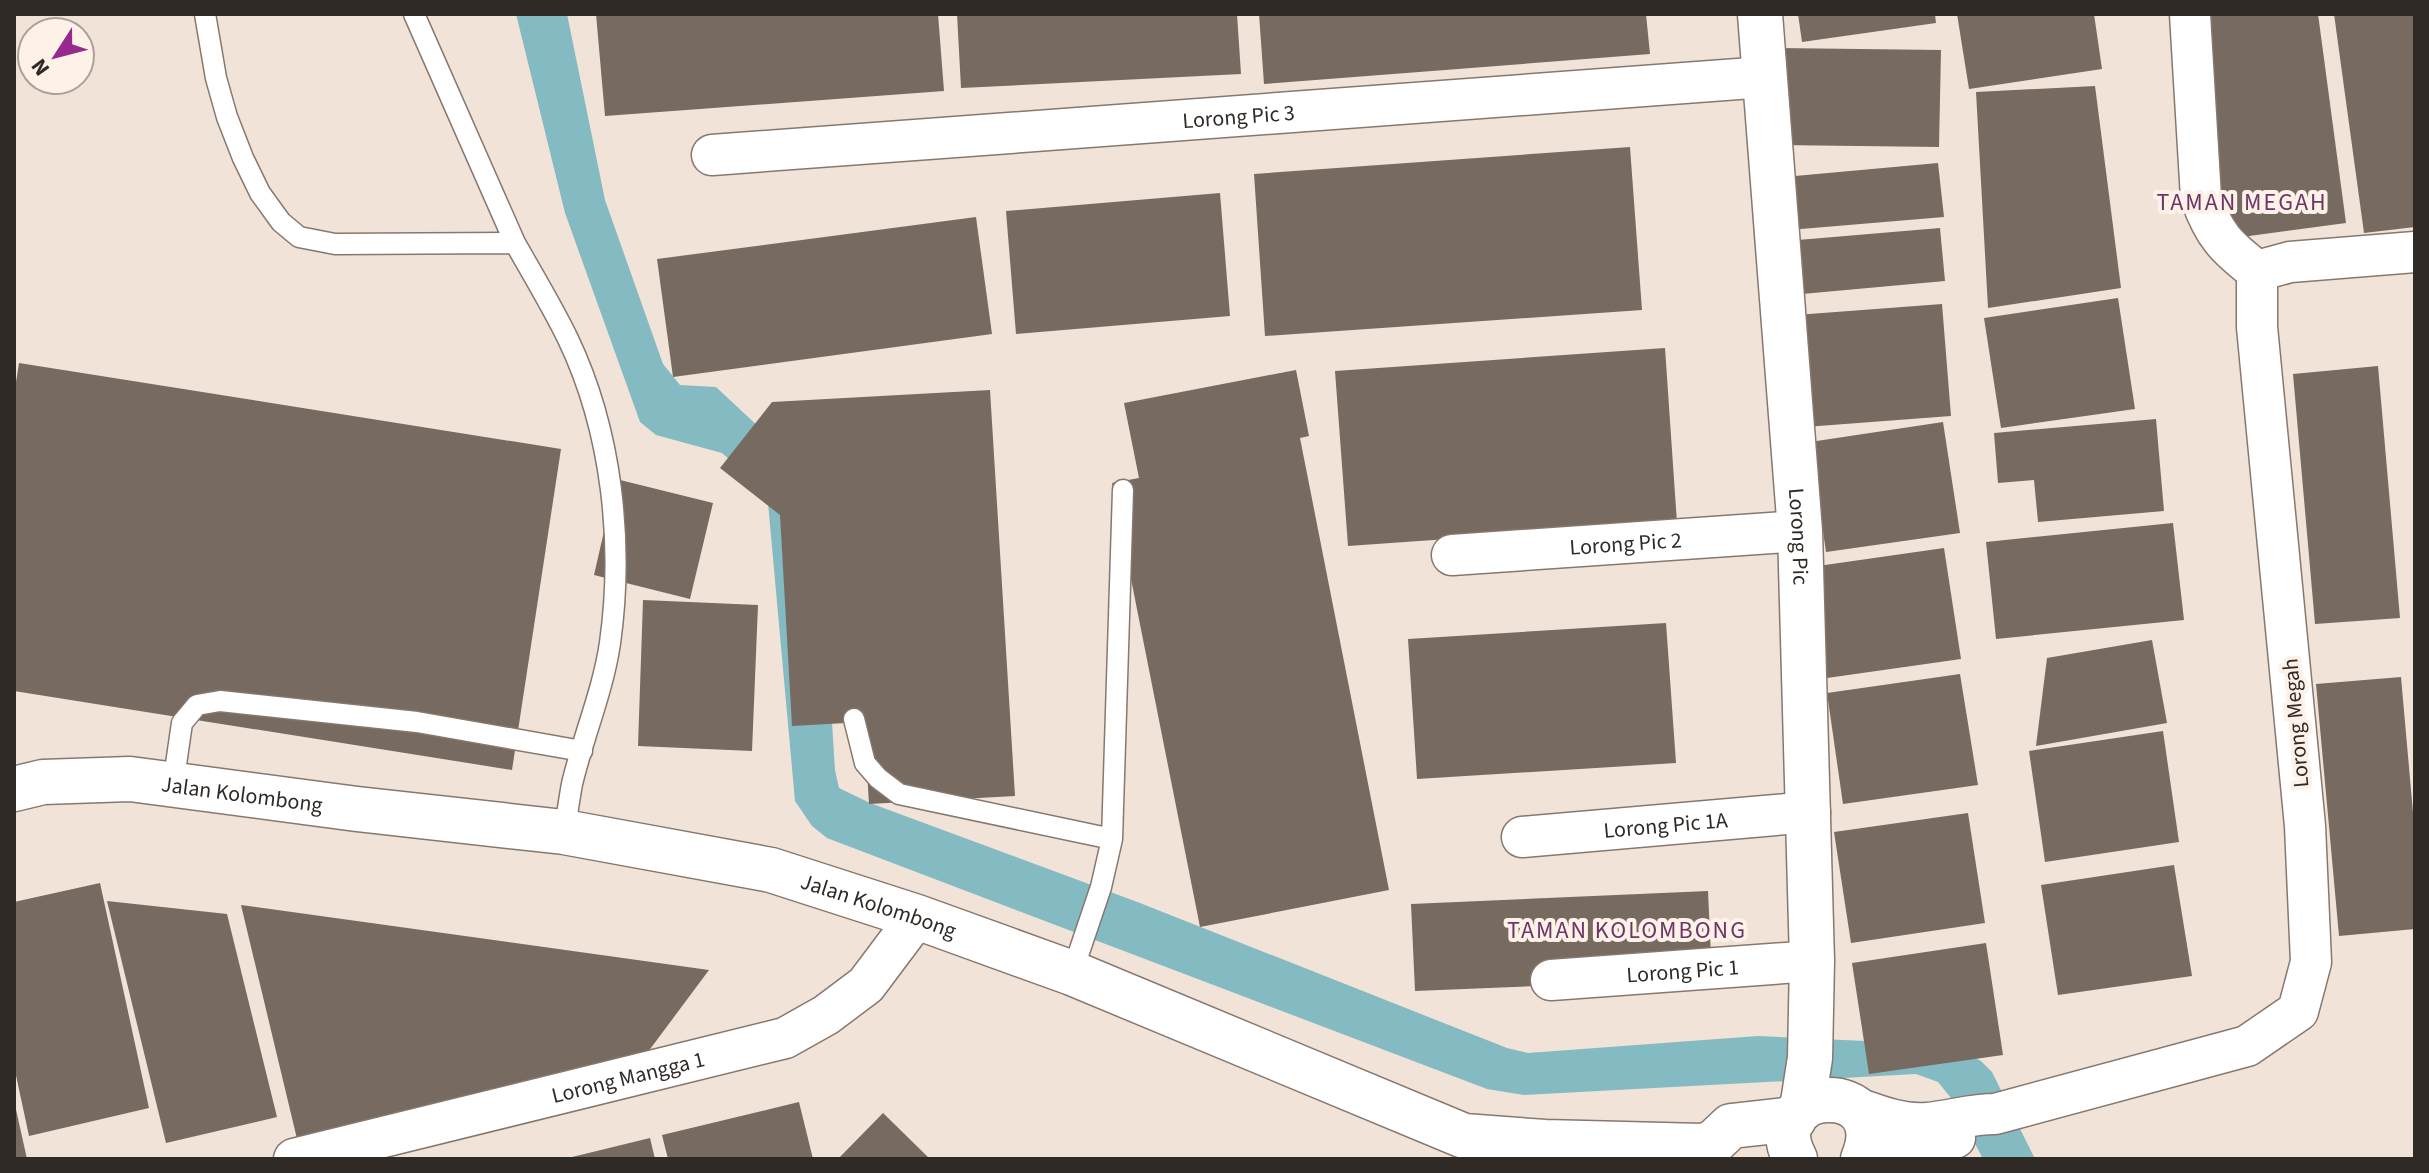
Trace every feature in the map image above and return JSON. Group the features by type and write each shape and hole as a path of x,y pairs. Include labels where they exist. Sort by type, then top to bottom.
{"street":[{"name":"Lorong Pic","path":"1760,14 1800,531 1810,812 1810,1038 1817,1119"},
{"path":"2190,14 2201,198 2211,225 2231,251 2257,271 2290,262 2415,252"},
{"name":"Lorong Pic 3","path":"712,155 1765,77"},
{"name":"Lorong Megah","path":"1863,1159 1981,1129 2010,1110 2247,1046 2298,1011 2311,962 2305,826 2257,327 2257,271"},
{"name":"Lorong Pic 2","path":"1452,555 1800,531"},
{"name":"Jalan Kolombong","path":"14,789 43,782 130,779 564,832 771,870 917,917 1078,955 1464,1136 1709,1152 1731,1126 1817,1119"},
{"name":"Lorong Pic 1A","path":"1522,837 1810,812"},
{"name":"Lorong Mangga 1","path":"294,1159 785,1038 826,1015 866,985 917,917"},
{"name":"Lorong Pic 1","path":"1551,980 1812,961"},
{"path":"1817,1119 1867,1125 1868,1148 1863,1159"},
{"name":"Lorong Megah","path":"1817,1119 1926,1123 1949,1138"}],"lane":[{"path":"205,14 216,78 243,158 260,193 281,222 299,237 335,244 515,243"},
{"path":"414,14 515,243 568,339 600,429 617,563 610,643 573,783 564,832"},
{"path":"1078,955 1101,887 1112,839 1123,490"},
{"path":"173,785 182,723 197,705 220,701 417,722 582,751"},
{"path":"854,719 865,763 899,794 1112,839"}],"water":[{"path":"516,14 567,14 605,200 663,364 680,385 716,387 817,481 835,770 839,788 870,803 1140,903 1507,1048 1528,1053 1758,1036 1930,1044 1967,1054 1981,1061 1992,1072 2035,1159 1983,1159 1951,1098 1938,1082 1916,1074 1524,1095 1487,1089 827,838 812,826 795,801 767,492 722,453 656,435 640,422 565,213"}],"building":[{"path":"596,14 938,14 944,91 605,116"},
{"path":"957,14 1237,14 1241,74 961,88"},
{"path":"1259,14 1646,14 1650,54 1264,84"},
{"path":"1798,14 1935,14 1936,23 1802,42"},
{"path":"1957,14 2094,14 2102,69 1969,89"},
{"path":"2182,14 2318,14 2346,223 2212,241"},
{"path":"2334,14 2415,14 2415,227 2364,233"},
{"path":"1776,48 1941,50 1939,147 1775,145"},
{"path":"2095,86 2121,288 1988,308 1976,92"},
{"path":"1630,147 1642,310 1265,336 1254,174"},
{"path":"1938,163 1944,217 1789,230 1784,177"},
{"path":"1220,193 1230,316 1016,334 1006,211"},
{"path":"976,217 992,334 673,377 657,259"},
{"path":"1940,228 1945,281 1791,295 1786,241"},
{"path":"2118,298 2135,409 2001,428 1984,318"},
{"path":"1942,304 1951,416 1805,427 1796,315"},
{"path":"1665,348 1677,523 1348,546 1335,371"},
{"path":"19,363 561,449 512,770 14,691 14,395"},
{"path":"2378,366 2400,618 2315,624 2293,374"},
{"path":"1296,370 1309,436 1300,438 1389,890 1200,927 1112,483 1139,478 1124,403"},
{"path":"990,390 1015,796 869,804 864,722 792,726 780,515 720,468 772,402"},
{"path":"2156,419 2164,511 2038,522 2034,480 1998,483 1994,433"},
{"path":"1943,422 1960,533 1826,552 1810,442"},
{"path":"616,479 713,503 690,599 594,575"},
{"path":"2173,523 2184,620 1996,639 1986,542"},
{"path":"1944,548 1961,659 1827,678 1811,567"},
{"path":"643,600 758,605 752,751 638,746"},
{"path":"1666,623 1676,763 1417,779 1408,639"},
{"path":"2152,640 2167,723 2036,746 2047,658"},
{"path":"1960,674 1978,785 1843,804 1827,693"},
{"path":"2401,677 2415,835 2415,929 2339,936 2316,684"},
{"path":"2163,731 2179,842 2045,862 2029,751"},
{"path":"1968,813 1985,923 1851,943 1834,832"},
{"path":"2174,865 2192,976 2058,995 2041,885"},
{"path":"100,883 149,1108 29,1136 14,1066 14,902"},
{"path":"1708,891 1712,979 1415,991 1411,904"},
{"path":"107,901 227,914 277,1117 166,1143"},
{"path":"241,905 709,970 639,1064 298,1143"},
{"path":"1986,943 2003,1055 1869,1074 1852,963"},
{"path":"799,1102 813,1159 668,1159 662,1135"},
{"path":"15,1105 27,1159 14,1159"},
{"path":"883,1113 930,1159 838,1159"},
{"path":"650,1138 655,1159 568,1159 568,1158"}],"district":[{"name":"TAMAN MEGAH","path":"2242,202"},
{"name":"TAMAN KOLOMBONG","path":"1627,930"}]}
